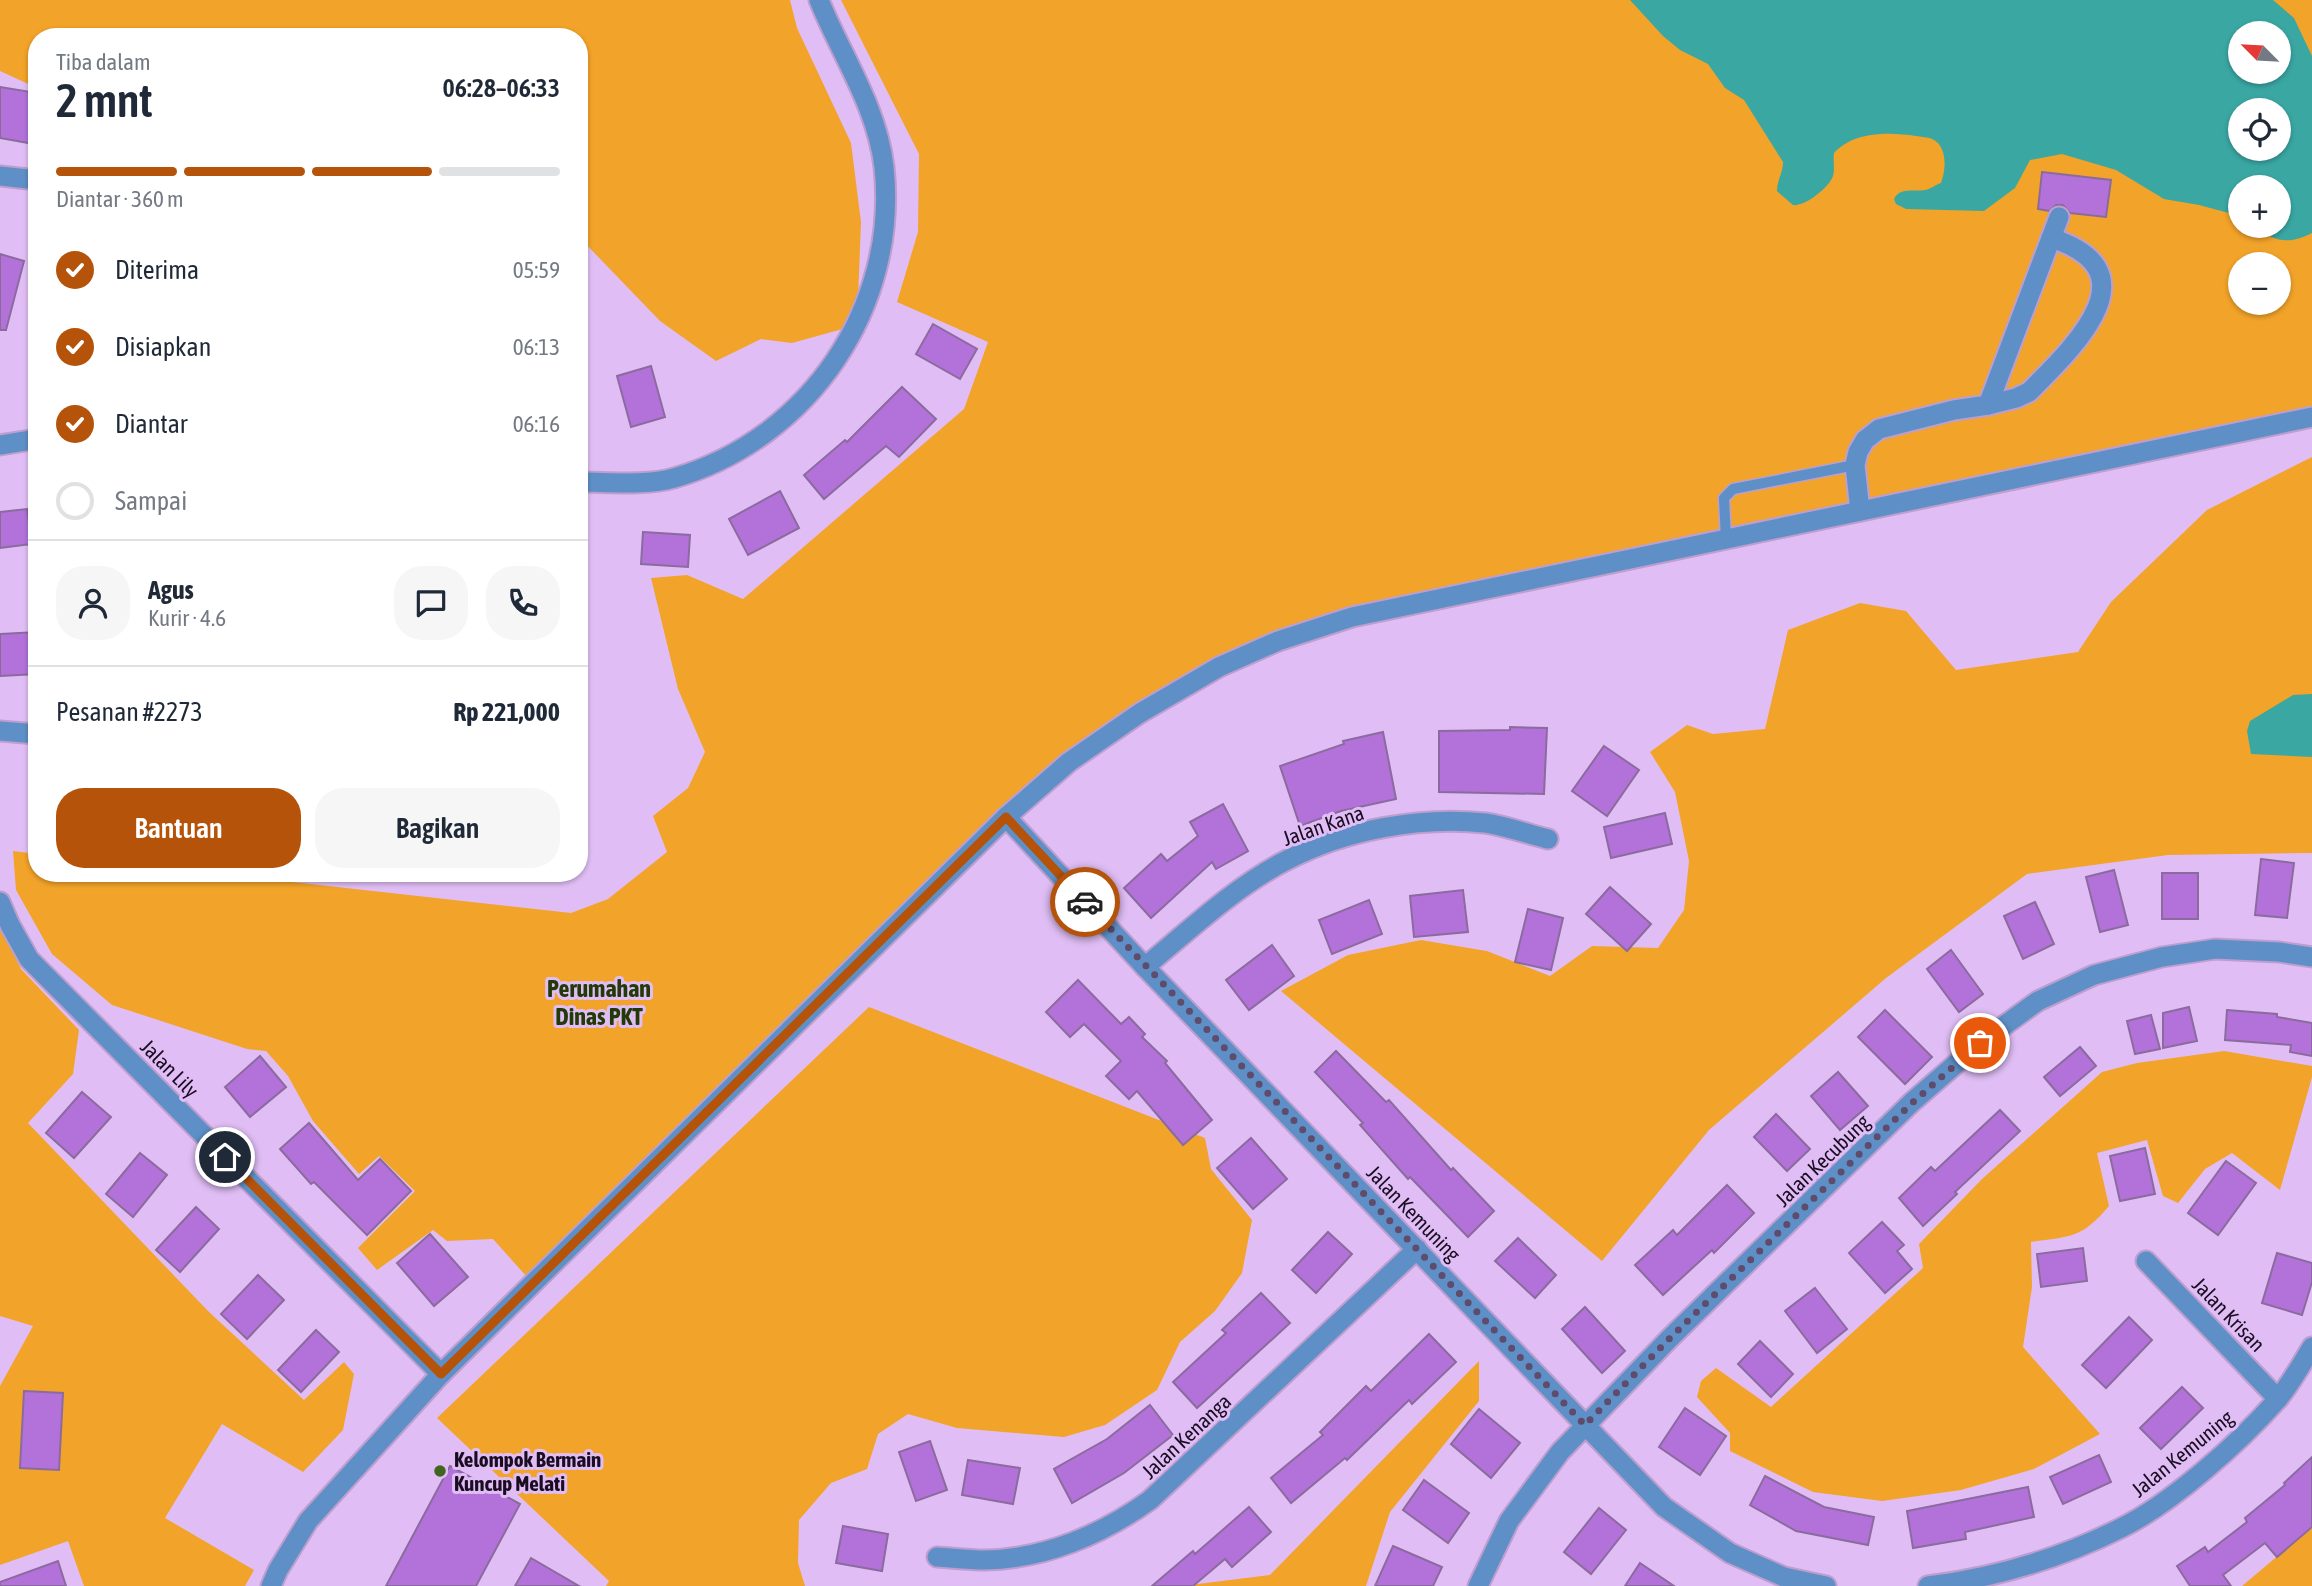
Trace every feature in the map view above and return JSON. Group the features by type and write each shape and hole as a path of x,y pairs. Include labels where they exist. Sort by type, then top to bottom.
{"street":[{"path":"588,482 627,483 672,479 752,444 792,412 821,380 856,326 877,269 886,219 884,165 873,116 819,0"},
{"path":"0,176 28,179"},
{"path":"1988,405 2059,217"},
{"path":"1860,511 1855,465 1858,452 1866,440 1879,429 2016,398 2029,391 2092,321 2102,297 2102,280 2094,263 2075,245 2051,238"},
{"path":"271,1586 308,1521 441,1374 1006,817 1069,762 1140,713 1219,667 1278,640 1352,617 2312,417"},
{"path":"0,445 28,440"},
{"path":"0,731 28,733"},
{"name":"Jalan Kemuning","path":"1006,817 1145,967 1664,1507 1730,1553 1784,1577 1826,1586"},
{"name":"Jalan Kana","path":"1145,967 1231,897 1286,860 1333,841 1387,828 1441,823 1486,824 1548,839"},
{"name":"Jalan Lily","path":"0,902 29,959 441,1374"},
{"name":"Jalan Kecubung","path":"1478,1586 1509,1521 1560,1452 1669,1339 1911,1104 1980,1043 2038,1001 2094,975 2162,957 2215,949 2279,952 2312,957"},
{"name":"Jalan Kenanga","path":"937,1558 987,1560 1037,1554 1087,1537 1122,1520 1150,1500 1417,1249"},
{"name":"Jalan Krisan","path":"2147,1261 2278,1399"},
{"name":"Jalan Kemuning","path":"1928,1586 1962,1582 2046,1559 2122,1528 2169,1499 2237,1440 2278,1399 2312,1347"}],"lane":[{"path":"1726,540 1724,498 1733,489 1855,465"}],"shaded area":[{"path":"0,0 790,0 797,28 851,143 861,222 857,325 792,343 761,339 716,361 660,321 588,246 588,28 28,28 28,84 0,71"},
{"path":"841,0 2312,0 2312,407 1276,637 1058,761 1000,809 527,1277 493,1239 447,1241 433,1230 377,1270 358,1248 415,1191 379,1156 359,1174 313,1121 288,1076 266,1051 247,1049 112,1005 52,954 16,890 13,851 28,853 28,882 292,882 571,913 608,899 667,852 653,816 688,788 705,752 678,689 651,578 687,575 743,599 964,409 988,342 897,302 918,232 919,154"},
{"path":"1630,0 2273,0 2294,18 2312,56 2312,233 2289,240 2275,238 2291,238 2291,175 2228,175 2228,213 2164,199 2116,170 2062,154 2030,160 2015,188 1984,211 1906,209 1896,204 1894,199 1897,195 1903,191 1927,189 1941,183 1944,159 1941,147 1932,139 1895,134 1862,137 1842,146 1834,153 1833,176 1827,186 1809,200 1793,205 1777,191 1783,162 1744,100 1725,88 1708,64 1680,50 1663,36"},
{"path":"2312,457 2312,853 2168,855 2027,874 1886,978 1709,1130 1602,1261 1281,991 1348,955 1421,940 1487,951 1550,976 1592,946 1658,948 1684,910 1689,861 1675,792 1650,752 1687,725 1713,734 1765,729 1788,630 1860,603 1906,611 1956,670 2078,652 2111,602 2207,510"},
{"path":"2312,694 2312,757 2251,754 2247,731 2250,721 2293,695"},
{"path":"0,926 21,969 79,1030 73,1074 28,1123 208,1311 304,1400 344,1362 354,1374 343,1430 303,1472 222,1424 165,1518 254,1570 245,1586 84,1586 68,1541 0,1565 0,1386 33,1326 0,1316"},
{"path":"869,1007 1205,1138 1211,1169 1252,1220 1242,1273 1215,1311 1180,1342 1157,1390 1105,1425 1064,1437 957,1428 908,1414 878,1434 867,1469 831,1483 799,1520 798,1563 805,1586 606,1586 609,1581 437,1418"},
{"path":"2224,1051 2312,1066 2312,1077 2280,1190 2232,1153 2205,1169 2178,1203 2163,1196 2147,1140 2097,1153 2109,1206 2091,1225 2066,1237 2031,1242 2032,1287 2023,1347 2100,1434 2034,1469 1961,1490 1882,1501 1813,1492 1730,1451 1730,1433 1697,1397 1701,1381 1716,1368 1771,1407 1923,1268 1919,1244 1982,1179 2102,1072 2137,1063"},
{"path":"1479,1361 1479,1401 1390,1512 1366,1586 1182,1586 1270,1575"},
{"path":"2312,1527 2312,1586 2242,1586"}],"building":[{"path":"0,87 28,92 28,143 0,138"},
{"path":"2042,172 2111,180 2106,217 2070,213 2063,205 2056,205 2049,211 2038,209"},
{"path":"0,254 24,261 6,330 0,330"},
{"path":"933,324 977,349 960,379 916,354"},
{"path":"651,366 665,417 631,427 617,376"},
{"path":"902,387 936,419 899,457 886,446 824,499 804,475 845,440 847,442"},
{"path":"780,491 799,528 748,555 729,519"},
{"path":"27,509 28,544 0,548 0,512"},
{"path":"643,532 690,535 688,567 641,564"},
{"path":"28,632 28,674 0,676 0,634"},
{"path":"1510,727 1547,728 1544,794 1439,792 1439,731 1510,730"},
{"path":"1383,732 1396,799 1341,811 1300,826 1280,766 1344,744 1343,741"},
{"path":"1604,746 1639,770 1607,816 1572,791"},
{"path":"1223,804 1248,851 1216,869 1212,862 1151,918 1124,888 1161,854 1167,861 1198,836 1190,822"},
{"path":"1665,813 1672,844 1611,858 1604,827"},
{"path":"2261,859 2294,863 2287,918 2255,915"},
{"path":"2114,870 2128,925 2100,932 2086,877"},
{"path":"2162,873 2198,873 2198,919 2162,919"},
{"path":"1610,887 1651,924 1627,951 1586,914"},
{"path":"1463,890 1468,932 1414,937 1410,896"},
{"path":"1369,900 1382,934 1332,954 1319,920"},
{"path":"2035,902 2054,944 2023,959 2004,916"},
{"path":"1528,909 1563,918 1551,970 1515,962"},
{"path":"1272,945 1294,976 1249,1010 1226,980"},
{"path":"1951,950 1983,994 1959,1012 1927,969"},
{"path":"1078,980 1121,1024 1129,1017 1145,1034 1142,1037 1167,1061 1165,1063 1212,1120 1183,1145 1137,1091 1129,1099 1106,1076 1121,1061 1084,1024 1070,1037 1046,1012"},
{"path":"2189,1007 2197,1041 2163,1048 2163,1013"},
{"path":"1885,1010 1932,1057 1905,1084 1858,1037"},
{"path":"2227,1010 2277,1014 2277,1017 2312,1023 2312,1056 2290,1052 2291,1045 2225,1040"},
{"path":"2151,1015 2160,1049 2135,1054 2127,1021"},
{"path":"2080,1047 2096,1066 2060,1096 2044,1077"},
{"path":"1336,1051 1386,1102 1389,1100 1451,1170 1453,1168 1494,1211 1468,1237 1410,1177 1408,1179 1360,1125 1363,1123 1315,1072"},
{"path":"260,1056 286,1087 250,1117 225,1087"},
{"path":"1838,1072 1868,1106 1840,1130 1811,1096"},
{"path":"82,1092 111,1117 74,1158 46,1133"},
{"path":"2000,1110 2020,1131 1923,1226 1899,1198 1931,1167 1935,1171"},
{"path":"1776,1114 1810,1149 1787,1171 1754,1137"},
{"path":"309,1123 358,1180 380,1159 411,1191 367,1235 314,1182 311,1184 280,1149"},
{"path":"1251,1138 1287,1179 1253,1209 1217,1168"},
{"path":"2145,1148 2155,1194 2120,1201 2110,1156"},
{"path":"140,1153 167,1175 133,1217 106,1194"},
{"path":"2226,1161 2256,1183 2218,1235 2188,1213"},
{"path":"1727,1185 1754,1213 1714,1253 1712,1250 1663,1295 1635,1265 1673,1230 1677,1235"},
{"path":"196,1207 219,1229 180,1272 156,1250"},
{"path":"1882,1222 1904,1245 1897,1251 1912,1269 1885,1293 1849,1253"},
{"path":"1328,1232 1352,1254 1316,1293 1292,1270"},
{"path":"430,1234 468,1277 434,1306 397,1263"},
{"path":"1518,1238 1556,1275 1535,1298 1495,1261"},
{"path":"2083,1248 2087,1281 2041,1287 2037,1254"},
{"path":"2277,1253 2312,1263 2312,1282 2302,1315 2262,1303"},
{"path":"258,1275 284,1300 247,1339 221,1314"},
{"path":"1815,1288 1847,1329 1817,1353 1785,1311"},
{"path":"1261,1293 1290,1323 1197,1408 1173,1382 1226,1333 1222,1330"},
{"path":"1585,1307 1625,1351 1602,1373 1562,1329"},
{"path":"2129,1317 2152,1340 2106,1388 2082,1365"},
{"path":"316,1330 339,1352 301,1392 278,1370"},
{"path":"1429,1334 1456,1362 1412,1404 1409,1400 1347,1460 1345,1458 1291,1503 1271,1478 1323,1435 1320,1432 1366,1386 1371,1391"},
{"path":"1760,1341 1793,1374 1771,1397 1738,1364"},
{"path":"2182,1387 2203,1408 2161,1449 2140,1428"},
{"path":"24,1391 63,1393 59,1470 20,1468"},
{"path":"1150,1405 1173,1435 1124,1473 1072,1503 1054,1469 1107,1439"},
{"path":"1685,1408 1726,1436 1700,1475 1659,1447"},
{"path":"1479,1409 1520,1443 1491,1478 1451,1444"},
{"path":"930,1441 947,1490 916,1501 899,1452"},
{"path":"2099,1455 2111,1482 2063,1504 2050,1477"},
{"path":"2312,1457 2312,1527 2277,1557 2265,1543 2223,1575 2231,1586 2190,1586 2177,1566 2205,1547 2208,1552 2247,1522 2245,1518 2285,1485 2284,1483"},
{"path":"968,1460 1020,1468 1013,1504 962,1495"},
{"path":"450,1466 520,1504 476,1586 386,1586"},
{"path":"1765,1476 1824,1507 1874,1517 1868,1545 1796,1531 1750,1505"},
{"path":"1424,1480 1469,1513 1448,1543 1403,1510"},
{"path":"2028,1487 2034,1517 1965,1532 1966,1539 1913,1548 1907,1511"},
{"path":"1249,1507 1271,1532 1232,1567 1225,1559 1193,1586 1152,1586 1193,1551 1195,1554"},
{"path":"1599,1508 1626,1530 1591,1574 1564,1552"},
{"path":"843,1526 888,1534 882,1571 836,1563"},
{"path":"1393,1546 1442,1567 1433,1586 1375,1586"},
{"path":"531,1558 579,1586 515,1586"},
{"path":"58,1561 66,1586 0,1586 0,1582"},
{"path":"1640,1563 1674,1586 1625,1586"}],"way so far":[{"path":"1085,902 1585,1425 1669,1339 1911,1104 1980,1043"}],"place":[{"name":"Kelompok Bermain Kuncup Melati","path":"440,1471"}],"district":[{"name":"Perumahan Dinas PKT","path":"599,1002"}],"route":[{"path":"225,1157 441,1374 1006,817 1085,902"}]}
